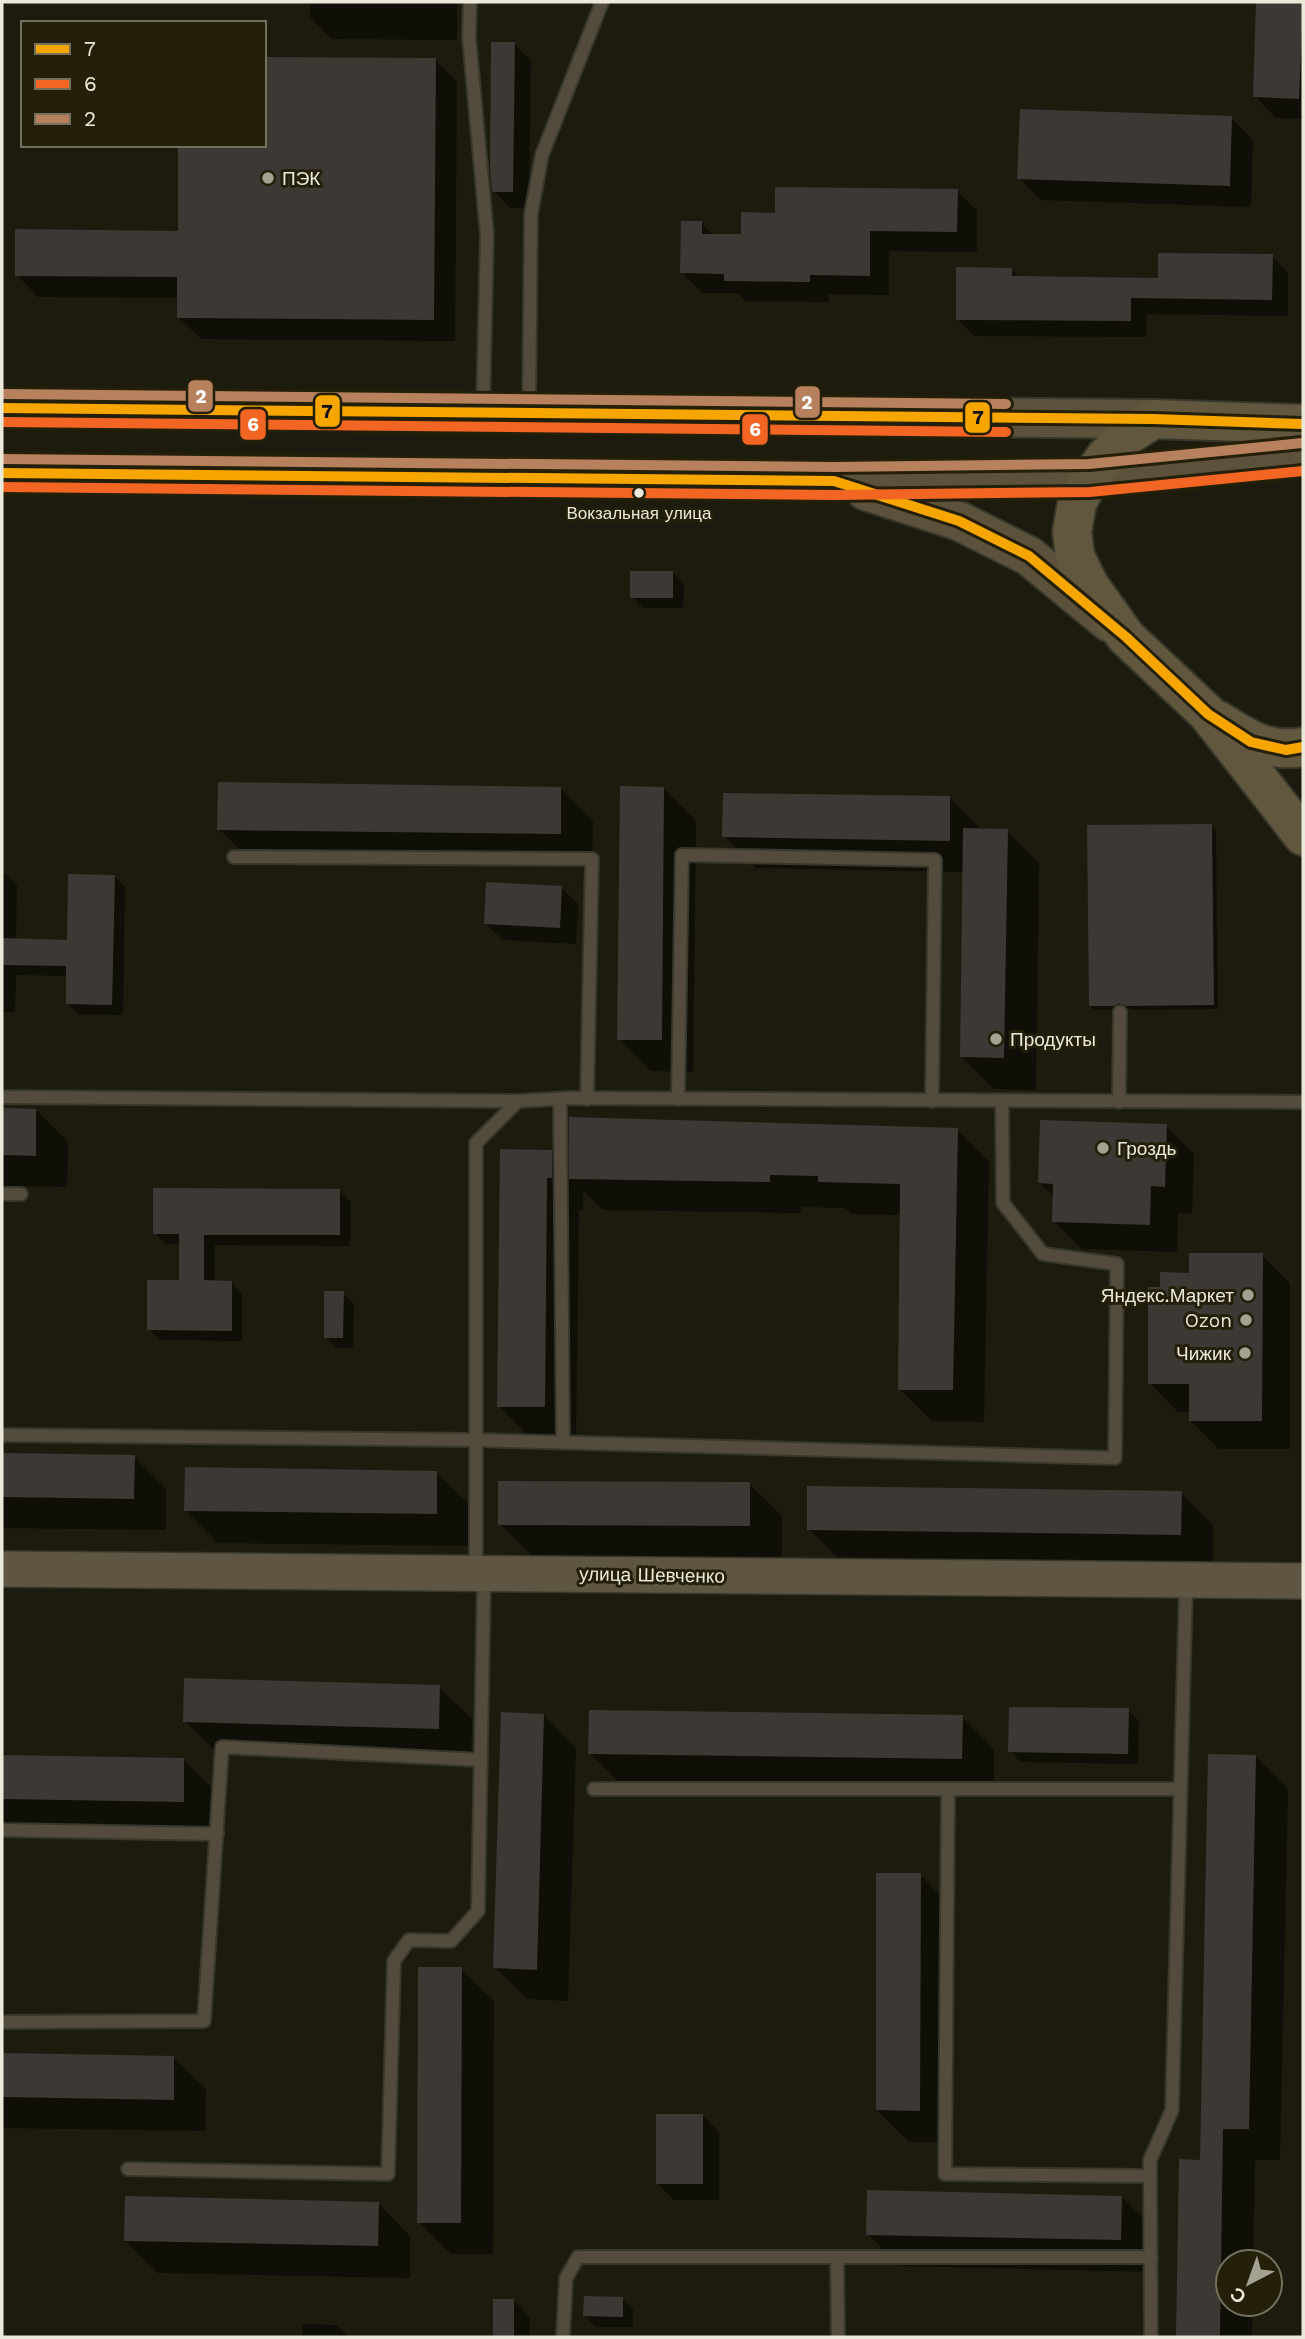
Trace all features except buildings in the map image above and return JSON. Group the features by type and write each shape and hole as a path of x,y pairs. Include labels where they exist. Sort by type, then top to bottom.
{"highway":[{"path":"1303,424 1153,419 1127,436 1106,456 1090,478 1077,503 1072,532 1076,556 1089,585 1126,636 1209,714 1303,836"},
{"path":"1209,714 1251,742 1286,750 1303,747"}],"main road":[{"path":"2,408 1153,419"},
{"path":"2,473 834,481 1090,478 1303,457"},
{"path":"834,481 959,521 1029,556 1126,636"}],"street":[{"name":"улица Шевченко","path":"2,1569 1303,1581"}],"lane":[{"path":"470,2 469,37 487,235 483,413"},
{"path":"529,414 531,214 542,155 602,2"},
{"path":"678,1099 682,855 935,860 932,1101"},
{"path":"234,857 592,859 587,1098"},
{"path":"1119,1012 1119,1102"},
{"path":"2,1097 1303,1102"},
{"path":"561,1099 563,1442"},
{"path":"128,2169 388,2174 394,1961 409,1940 451,1941 478,1911 481,1760 476,1440 476,1143 518,1101"},
{"path":"2,1435 476,1440 1115,1458 1117,1264 1043,1254 1003,1203 1002,1102"},
{"path":"2,1194 21,1194"},
{"path":"1151,2337 1150,2160 1172,2110 1186,1580"},
{"path":"2,2022 204,2021 222,1747 481,1760"},
{"path":"594,1788 1180,1789"},
{"path":"948,1789 945,2174 1150,2176"},
{"path":"2,1830 217,1834"},
{"path":"562,2337 566,2278 578,2258 1150,2257"},
{"path":"837,2258 838,2337"}],"transit line":[{"name":"2","path":"2,394 1006,404"},
{"name":"7","path":"2,408 1153,419 1303,424"},
{"name":"6","path":"2,422 1006,432"},
{"name":"2","path":"2,459 834,467 1089,464 1302,443"},
{"name":"6","path":"2,487 834,495 1090,492 1303,471"},
{"name":"7","path":"2,473 834,481 959,521 1029,556 1126,637 1208,714 1251,742 1286,750 1303,747"}],"place":[{"name":"ПЭК","path":"268,178"},
{"name":"Вокзальная улица","path":"639,493"},
{"name":"Продукты","path":"996,1039"},
{"name":"Гроздь","path":"1103,1148"},
{"name":"Яндекс.Маркет","path":"1248,1295"},
{"name":"Ozon","path":"1246,1320"},
{"name":"Чижик","path":"1245,1353"}]}
